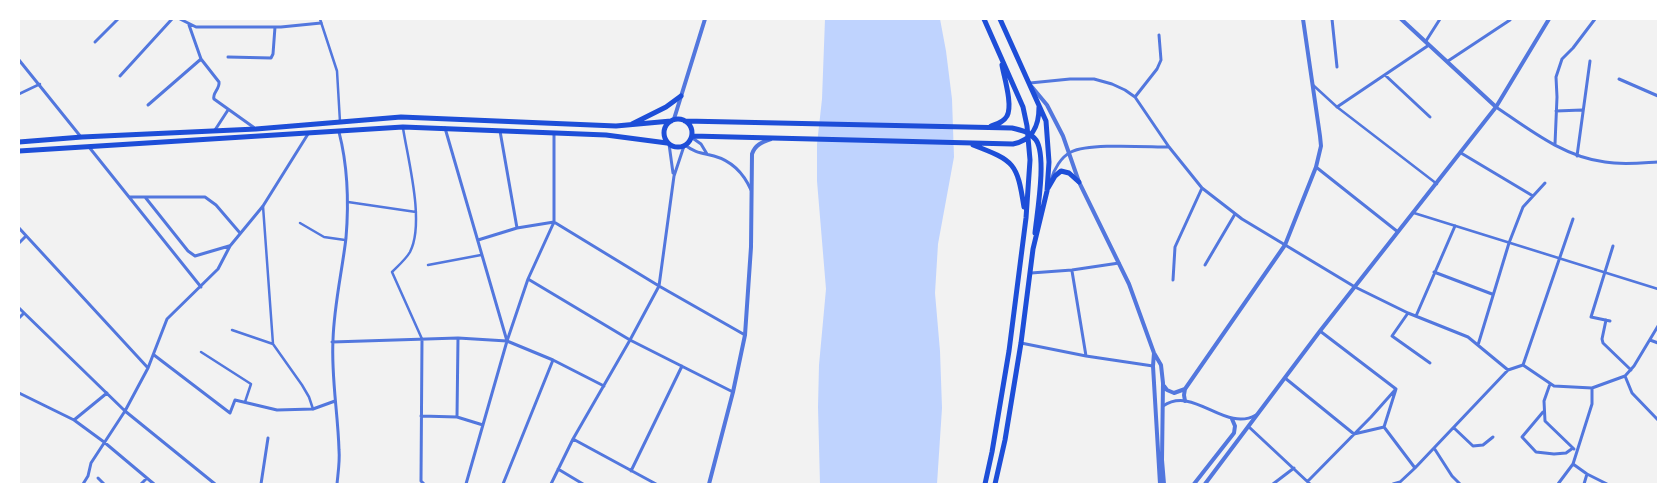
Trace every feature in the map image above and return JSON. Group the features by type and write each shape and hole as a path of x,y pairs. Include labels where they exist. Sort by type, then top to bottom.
{"main road":[{"path":"984,19 1023,107 1028,126 1030,160 1026,218 1009,350 985,484"},
{"path":"1000,19 1046,121 1048,132 1049,162 1047,191 1033,249"},
{"path":"986,128 999,123 1008,114 1009,100 1000,55"},
{"path":"630,125 666,107 681,96"},
{"path":"19,151 403,127 624,137 668,143 676,147 684,146 692,137 1013,144 1029,135 1038,121 1039,107"},
{"path":"19,142 82,137 256,129 401,117 616,126 672,120 1012,128 1029,135 1039,145 1041,163 1033,249 1021,343 1005,440 995,484"},
{"path":"668,143 665,139 664,131 672,120"},
{"path":"685,121 690,126 692,137"},
{"path":"82,137 88,146"},
{"path":"966,143 1000,156 1012,164 1019,177 1026,218"},
{"path":"1047,191 1055,176 1061,172 1069,173 1079,182"}],"street":[{"path":"95,42 118,19"},
{"path":"120,76 172,19"},
{"path":"180,19 196,27 275,28 320,21 337,72 340,122"},
{"path":"672,120 705,19"},
{"path":"1332,19 1337,67"},
{"path":"1401,19 1496,107 1555,145 1577,156 1614,164 1658,162"},
{"path":"1337,107 1428,43 1440,19"},
{"path":"1205,484 1261,412 1320,331 1496,107 1549,19"},
{"path":"1555,145 1556,78 1562,59 1574,48 1595,19"},
{"path":"1185,401 1185,389 1285,245 1316,167 1321,146 1304,20"},
{"path":"1448,61 1510,20"},
{"path":"189,24 201,59 219,82 214,99 256,129"},
{"path":"228,57 271,58 275,28"},
{"path":"1135,97 1157,69 1161,60 1159,35"},
{"path":"148,105 201,59"},
{"path":"19,60 82,137"},
{"path":"1577,156 1590,61"},
{"path":"1385,75 1430,117"},
{"path":"1029,83 1094,79 1125,90 1135,97 1202,188 1235,214 1355,286 1408,313 1468,337 1508,370"},
{"path":"1619,79 1658,96"},
{"path":"1029,83 1047,105 1060,128 1079,182 1138,304 1154,353 1160,365 1163,406 1162,484"},
{"path":"19,94 40,84"},
{"path":"1312,84 1337,107 1437,184"},
{"path":"214,131 228,110"},
{"path":"1556,111 1582,110"},
{"path":"403,127 416,212 410,252 392,272 422,339 421,481 424,484"},
{"path":"445,128 507,341"},
{"path":"500,131 517,228"},
{"path":"337,484 340,452 332,342 334,311 345,240 348,202 345,156 339,132"},
{"path":"466,484 507,341 528,279 554,222 554,133"},
{"path":"83,484 88,476 91,463 125,411 148,368 167,319 218,269 230,246 263,206 308,134"},
{"path":"692,137 701,144 707,154"},
{"path":"709,484 733,392 745,336 750,247 751,158 759,144 773,138"},
{"path":"668,143 674,176"},
{"path":"88,146 201,287"},
{"path":"550,484 659,286 674,176 684,146 695,152 724,160 743,176 751,191"},
{"path":"1047,191 1054,170 1070,152 1085,147 1170,147"},
{"path":"1461,153 1533,196"},
{"path":"1316,167 1399,232"},
{"path":"1478,345 1492,294 1523,207 1544,183"},
{"path":"1172,280 1174,247 1202,188"},
{"path":"130,197 205,197 216,205 240,233"},
{"path":"145,197 188,251 195,256 230,246"},
{"path":"348,202 416,212"},
{"path":"263,206 273,344 302,385 313,409"},
{"path":"1414,213 1658,289"},
{"path":"1205,265 1235,214"},
{"path":"1523,365 1573,219"},
{"path":"478,240 517,228 554,222 745,336"},
{"path":"300,223 324,237 345,240"},
{"path":"1416,316 1455,226"},
{"path":"19,228 148,368"},
{"path":"19,243 26,236"},
{"path":"1610,321 1591,317 1613,246"},
{"path":"428,265 481,255"},
{"path":"1030,273 1072,270 1119,263"},
{"path":"1072,270 1086,356"},
{"path":"1434,272 1492,294"},
{"path":"528,279 630,340 733,392"},
{"path":"19,308 125,411 215,484"},
{"path":"19,318 24,313"},
{"path":"1408,313 1392,336 1430,362"},
{"path":"1606,320 1602,339 1603,343 1631,370"},
{"path":"1523,365 1554,386 1592,388 1625,376 1631,370 1658,326"},
{"path":"232,330 273,344"},
{"path":"1320,331 1396,389"},
{"path":"332,342 458,338 507,341 553,360 604,386"},
{"path":"457,417 458,338"},
{"path":"1650,340 1658,343"},
{"path":"1021,343 1086,356 1153,366"},
{"path":"201,352 251,384 245,402"},
{"path":"1154,353 1153,366 1162,484"},
{"path":"154,355 230,413 235,400 277,410 313,409 335,401"},
{"path":"503,484 553,360"},
{"path":"1393,484 1400,482 1415,468 1508,370 1523,365"},
{"path":"631,471 682,366"},
{"path":"1625,376 1632,393 1658,420"},
{"path":"1285,378 1354,434"},
{"path":"1162,384 1167,390 1174,393 1185,389"},
{"path":"1550,384 1544,396 1544,419 1547,425 1577,452"},
{"path":"1558,484 1573,464 1592,404 1592,388"},
{"path":"1384,427 1396,389"},
{"path":"1249,427 1309,483 1396,389"},
{"path":"19,393 74,420 104,442 154,484"},
{"path":"74,420 107,393"},
{"path":"1163,406 1176,400 1185,401 1232,419 1248,419 1261,412"},
{"path":"1543,412 1522,437 1536,452 1566,453 1573,448"},
{"path":"421,416 457,417 483,425"},
{"path":"1194,484 1234,433 1235,426 1232,419"},
{"path":"1354,434 1384,427"},
{"path":"1384,427 1415,468"},
{"path":"1454,428 1474,446 1483,445 1493,437"},
{"path":"261,484 268,438"},
{"path":"573,440 656,484"},
{"path":"1434,448 1452,476 1460,484"},
{"path":"1573,464 1587,474 1607,484"},
{"path":"1273,484 1294,468"},
{"path":"558,469 583,484"},
{"path":"1584,484 1587,474"},
{"path":"98,478 104,484"},
{"path":"141,484 147,478"}],"water":[{"path":"825,19 940,19 952,99 954,157 938,244 935,293 942,408 937,484 820,484 819,365 826,289 817,181 817,144 822,99"}]}
